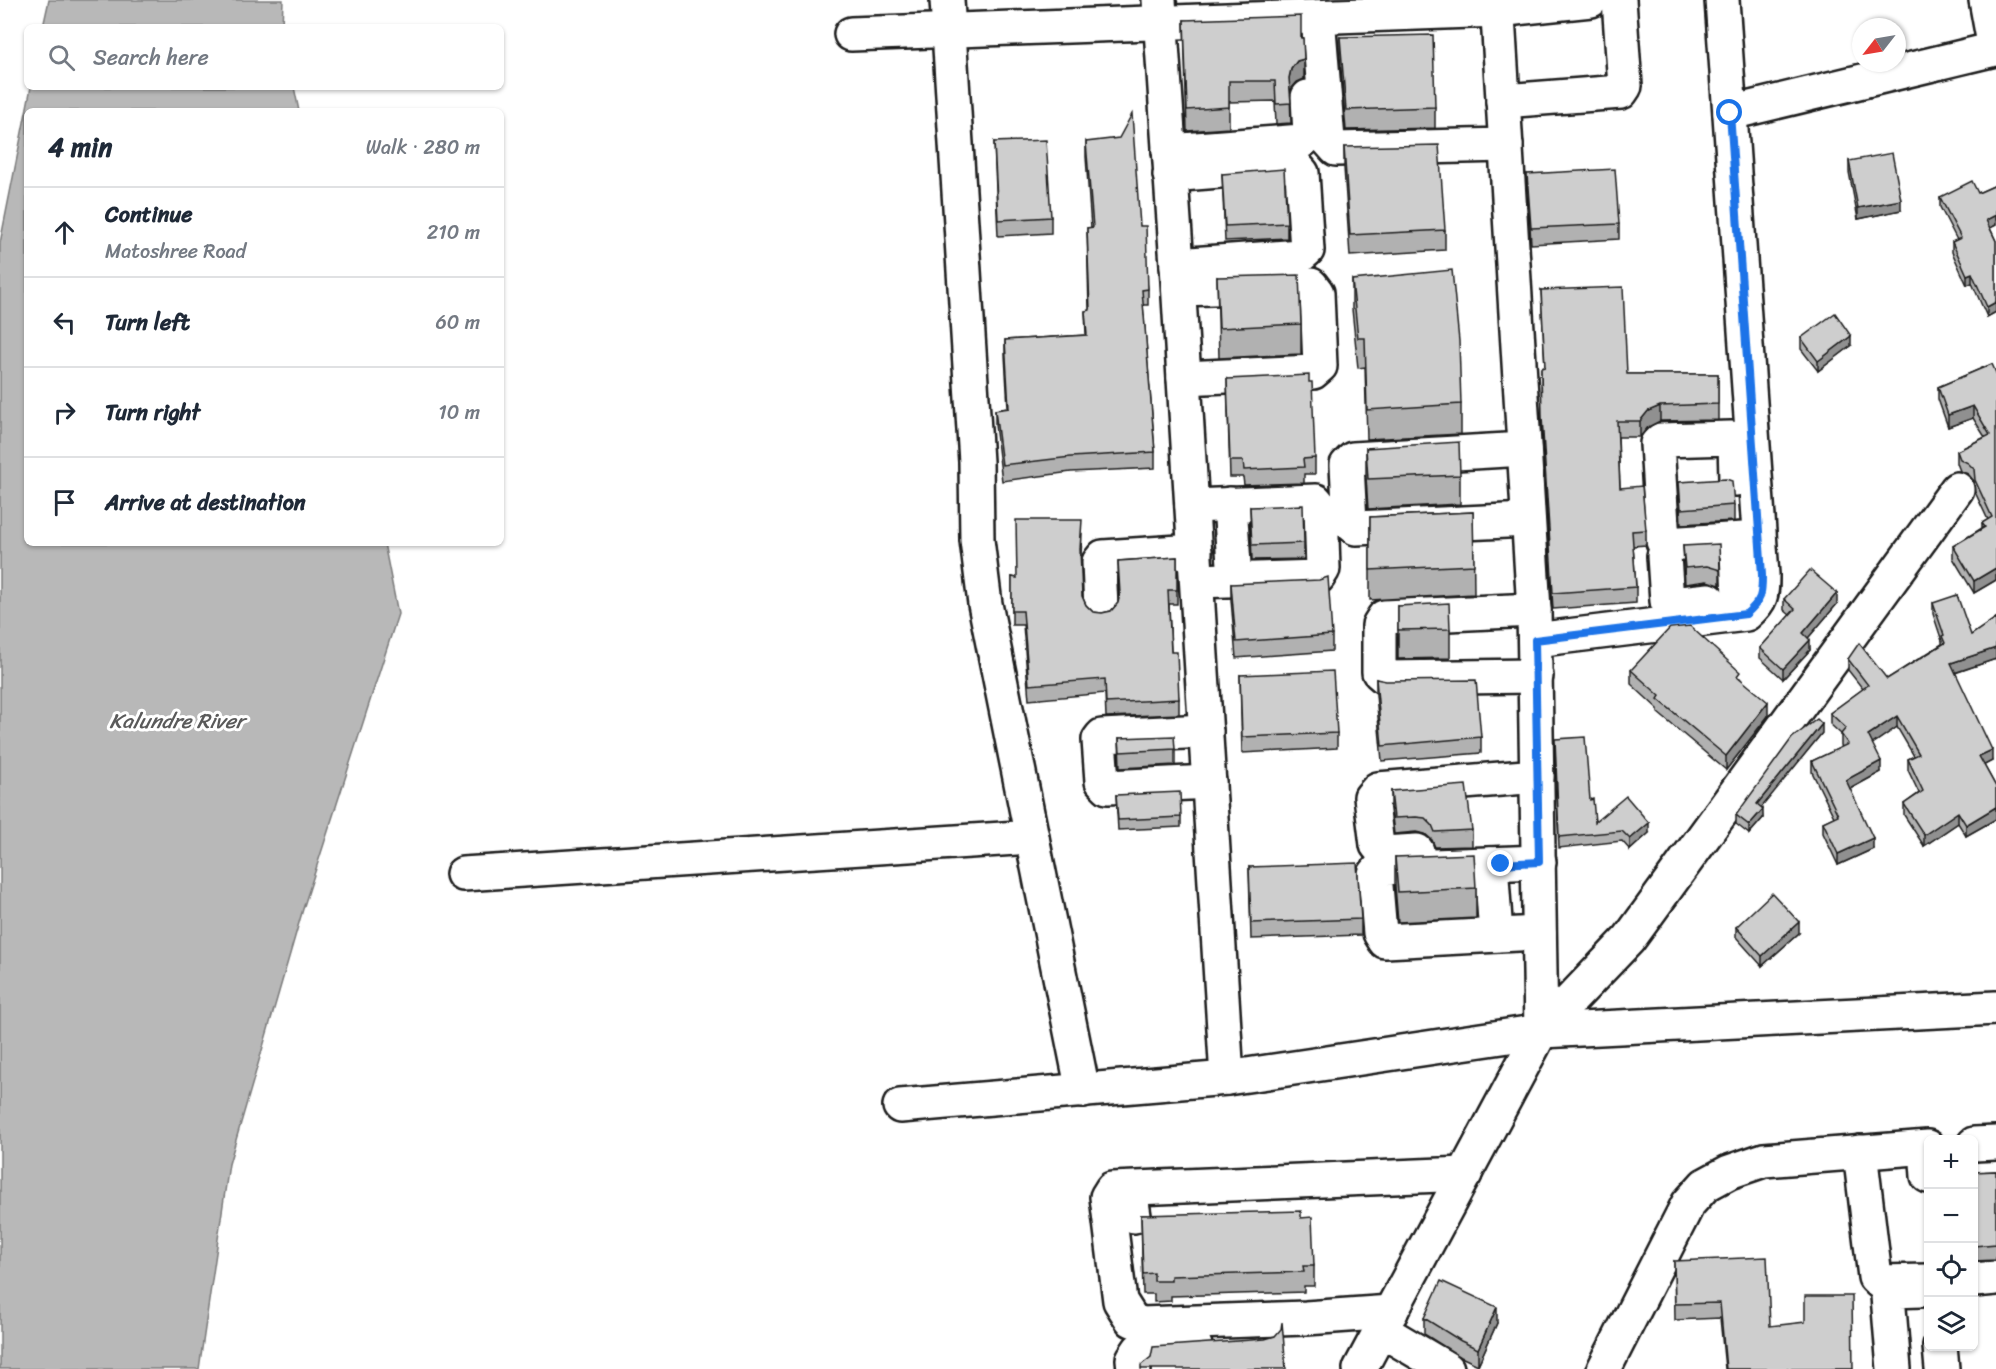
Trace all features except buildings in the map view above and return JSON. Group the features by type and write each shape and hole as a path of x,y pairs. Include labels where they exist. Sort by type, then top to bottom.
{"street":[{"path":"947,62 1062,13 1160,11 1312,17 1591,0"},
{"path":"1503,101 1621,92 1625,86 1618,0"},
{"path":"1536,676 1386,678 1379,672 1379,625 1384,617 1534,625 1746,614 1755,606 1750,596 1745,543 1730,113 1722,0"},
{"path":"1730,113 1995,49 1986,0"},
{"path":"1497,5 1534,625 1541,1030"},
{"path":"1160,11 1196,566 1191,731 1194,782 1227,1078"},
{"path":"1312,17 1330,49 1328,140 1336,149 1506,145"},
{"path":"1169,163 1302,141 1310,134 1312,17"},
{"path":"851,34 890,32 947,62"},
{"path":"947,62 976,462 977,540 985,604 1083,1090"},
{"path":"1169,163 1295,165 1302,173 1307,249 1300,256 1178,277"},
{"path":"1178,277 1311,285 1317,293 1320,366 1313,372 1184,378"},
{"path":"1524,449 1353,459 1347,465 1347,477 1350,523 1356,528 1528,520"},
{"path":"1360,1369 1541,1030 1629,939 1957,489"},
{"path":"1101,609 1099,562 1103,557 1196,566 1235,580 1318,577 1323,569 1321,507 1316,501 1192,506"},
{"path":"1230,504 1235,580"},
{"path":"1664,556 1667,601 1671,604 1750,596"},
{"path":"1191,731 1102,736 1099,740 1102,782 1108,787 1194,782"},
{"path":"1537,776 1378,789 1371,797 1377,845 1384,853 1539,854"},
{"path":"463,874 1032,837"},
{"path":"1539,854 1491,864 1380,868 1375,874 1380,933 1385,941 1539,933"},
{"path":"1491,864 1496,935"},
{"path":"900,1106 1227,1078 1541,1030 1996,1008"},
{"path":"1978,1144 1996,1143"},
{"path":"1604,1369 1688,1204 1705,1185 1729,1172 1764,1160 1861,1164 1924,1160"},
{"path":"1861,1164 1875,1277 1880,1282 1924,1281"},
{"path":"1978,1166 1996,1164"},
{"path":"1447,1369 1383,1327 1306,1318 1142,1324 1132,1320 1120,1301 1107,1197 1112,1190 1132,1202 1465,1174"},
{"path":"1978,1280 1996,1278"},
{"path":"1894,1369 1888,1296 1892,1291 1924,1290"},
{"path":"1134,1369 1133,1359 1140,1350 1320,1337 1383,1327"},
{"path":"1940,1351 1942,1369"}],"water":[{"path":"49,0 283,0 282,24 44,24"},
{"name":"Kalundre River","path":"30,90 295,90 298,108 27,108"},
{"name":"Kalundre River","path":"24,122 24,546 385,546 398,614 303,909 229,1164 199,1369 0,1369 0,243"}],"route":[{"path":"1501,864 1539,862 1535,640 1746,614 1762,595 1730,113"}]}
